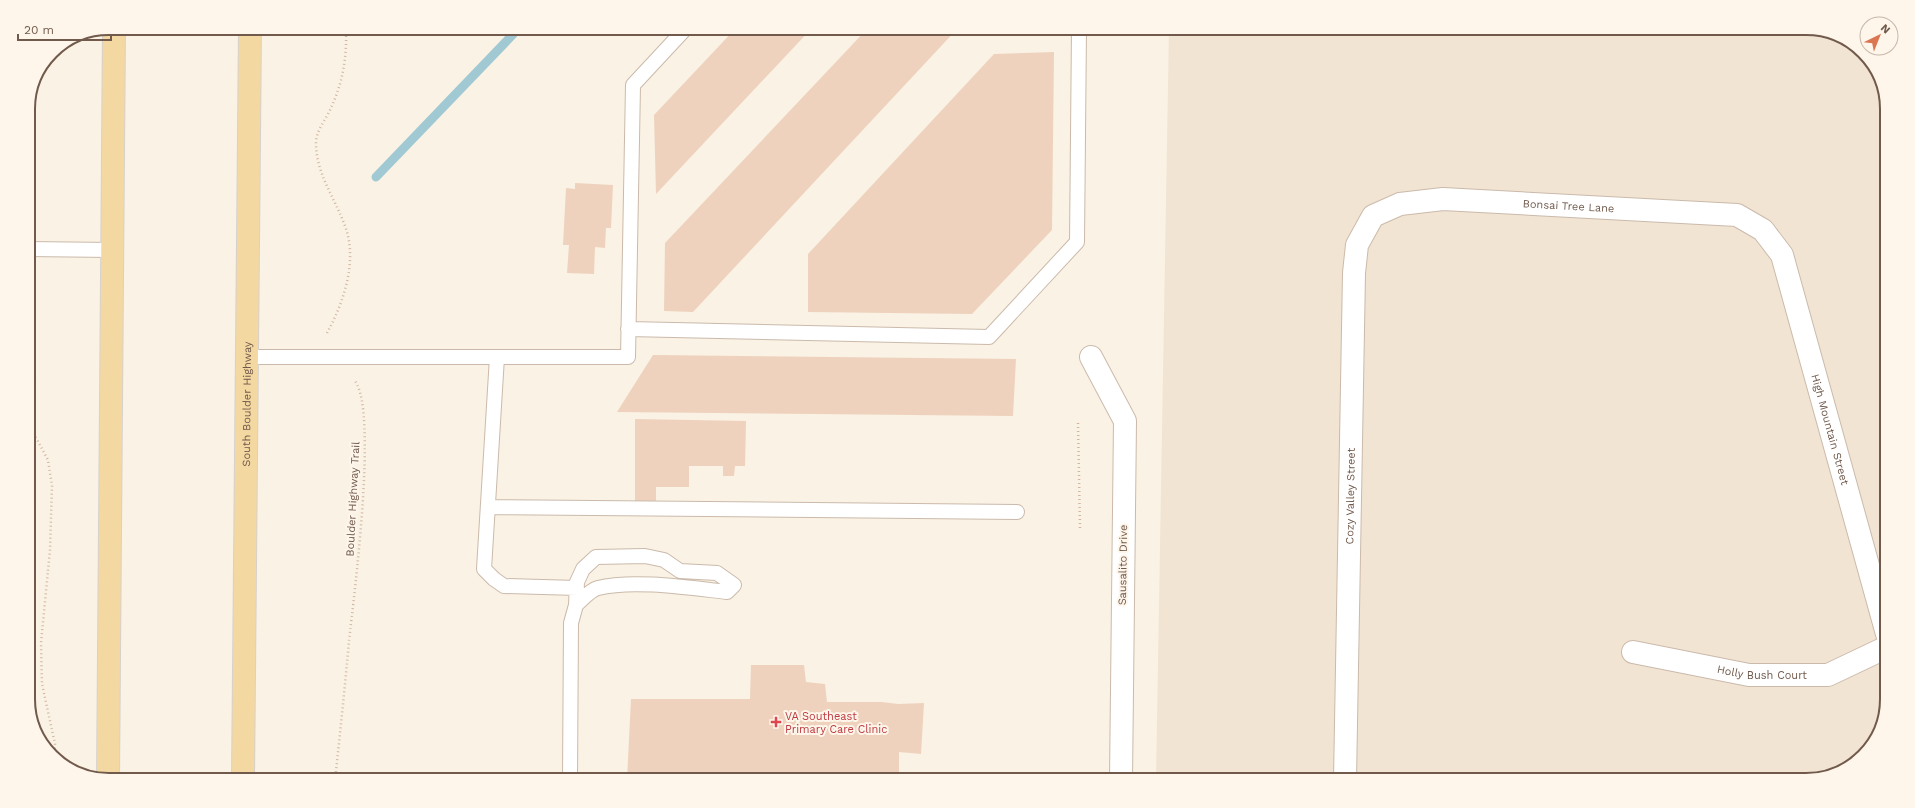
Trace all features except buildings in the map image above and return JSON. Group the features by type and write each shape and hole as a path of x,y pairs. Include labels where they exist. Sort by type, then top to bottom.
{"main road":[{"path":"108,773 114,35"},
{"name":"South Boulder Highway","path":"243,773 250,35"}],"street":[{"name":"Bonsai Tree Lane","path":"1373,216 1400,204 1443,199 1737,215 1763,230"},
{"name":"Cozy Valley Street","path":"1345,773 1354,273 1357,245 1373,216"},
{"name":"High Mountain Street","path":"1763,230 1782,255 1880,609"},
{"name":"Sausalito Drive","path":"1091,357 1125,421 1121,773"},
{"name":"Holly Bush Court","path":"1633,652 1749,675 1828,675 1880,650"}],"lane":[{"path":"247,357 628,357 633,85 679,35"},
{"path":"628,329 989,337 1077,242 1079,35"},
{"path":"35,249 112,250"},
{"path":"497,357 484,569 504,586 577,588"},
{"path":"488,507 1017,512"},
{"path":"570,773 571,622 576,605 577,588 583,568 596,557 645,556 664,560 680,570 717,573 734,586 727,592 675,586 622,584 597,588 576,605"}],"path":[{"name":"Boulder Highway Trail","path":"336,773 363,501 365,442 363,402 357,384 337,357 327,333 338,313 345,292 349,267 349,244 345,226 323,177 317,155 316,142 320,127 330,110 341,84 346,63 346,35"},
{"path":"1078,423 1080,528"},
{"path":"35,436 48,460 52,486 50,550 41,644 42,684 55,744 55,749"}],"shaded area":[{"path":"1169,35 1811,35 1821,36 1843,45 1862,60 1868,68 1876,85 1880,104 1880,704 1879,714 1870,736 1855,755 1847,761 1830,769 1821,772 1156,773"}],"waterway":[{"path":"376,177 512,35"}],"place":[{"name":"VA Southeast Primary Care Clinic","path":"776,722"}]}
